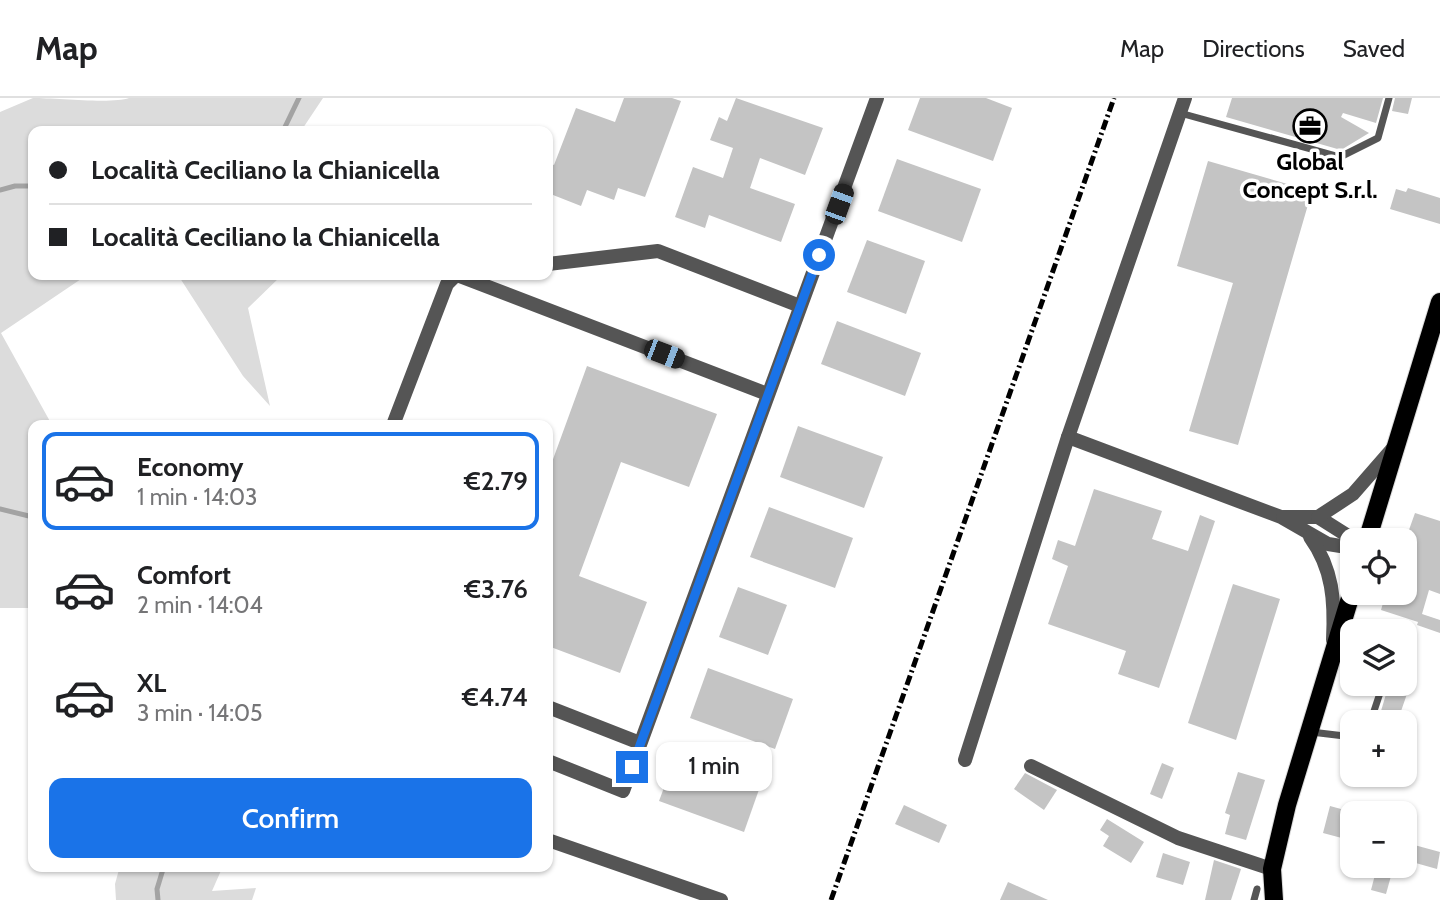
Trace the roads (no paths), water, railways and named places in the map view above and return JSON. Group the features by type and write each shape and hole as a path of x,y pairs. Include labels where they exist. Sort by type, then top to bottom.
{"main road":[{"path":"1371,528 1396,443 1436,330 1440,302"},
{"path":"1274,900 1272,869 1340,630"}],"street":[{"path":"553,763 623,791 877,98"},
{"path":"965,760 1068,437 1185,98"},
{"path":"553,263 658,251 800,306"},
{"path":"395,420 447,285 452,280"},
{"path":"469,280 767,394"},
{"path":"1068,437 1281,517 1328,544 1340,546"},
{"path":"1281,517 1318,517 1342,504 1364,484 1396,443"},
{"path":"1318,517 1340,531"},
{"path":"1307,533 1325,560 1332,584 1332,659"},
{"path":"553,709 640,743"},
{"path":"1031,766 1178,838 1272,869"},
{"path":"553,842 721,900"}],"lane":[{"path":"1180,113 1340,157 1378,138 1389,98"},
{"path":"1310,732 1340,735"},
{"path":"1254,900 1257,889"}],"waterway":[{"path":"285,126 299,98"},
{"path":"0,190 28,186"},
{"path":"0,509 28,516"},
{"path":"158,900 157,889 162,872"}],"railway":[{"path":"831,900 1114,98"}],"place":[{"name":"Global Concept S.r.l.","path":"1310,126"}]}
